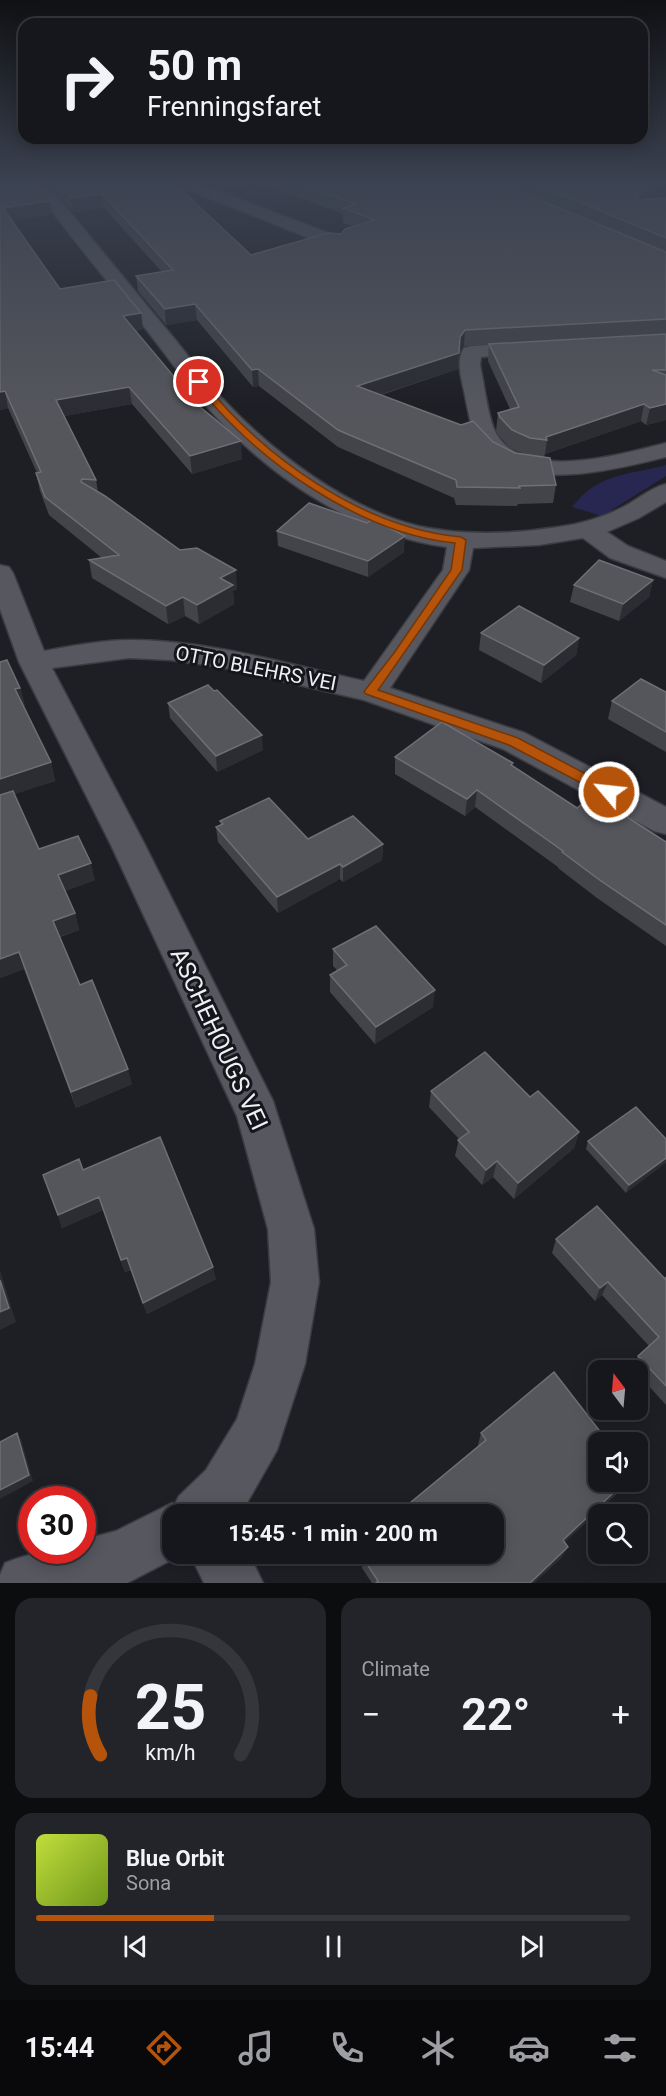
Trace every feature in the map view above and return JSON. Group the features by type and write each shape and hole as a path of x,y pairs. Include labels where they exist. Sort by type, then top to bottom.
{"street":[{"path":"100,259 217,404 257,443 307,481 357,510 403,530 461,540 523,538 588,530 627,517 666,491"},
{"path":"551,347 471,352 470,365 483,431 487,441 496,450 524,464 566,467 614,463 666,450"},
{"path":"588,530 619,552 666,570"},
{"path":"371,692 456,570 461,540"},
{"name":"ASCHEHOUGS VEI","path":"0,573 34,662 128,845 258,1115 291,1229 295,1282 280,1364 261,1424 225,1489 209,1504"},
{"name":"OTTO BLEHRS VEI","path":"34,662 86,653 129,649 170,651 221,658 371,692 514,741 666,822"},
{"path":"25,1583 125,1556 162,1536"},
{"path":"224,1564 235,1583"}],"shaded area":[{"path":"666,465 666,476 602,516 572,507 593,487 604,481"}],"building":[{"path":"0,259 39,259 60,289 114,280 141,313 123,316 181,385 175,386 241,441 190,456 129,387 56,400 96,480 82,479 81,482 105,496 180,550 197,548 236,570 220,578 233,585 197,605 183,597 166,606 89,560 119,555 45,497 36,473 41,472 5,391 0,392"},
{"path":"163,259 666,259 666,319 465,330 460,337 459,353 357,386 461,425 473,421 493,442 515,453 550,458 556,485 519,486 520,488 457,487 456,480 338,430 258,369 252,370 195,304 165,309 136,276 173,270"},
{"path":"666,334 666,370 652,370 666,375 666,404 650,408 644,404 546,437 547,440 530,438 512,430 498,413 519,407 489,344"},
{"path":"309,503 367,523 373,519 405,536 368,561 277,531"},
{"path":"599,560 653,580 623,604 574,585"},
{"path":"519,606 579,638 544,665 481,633"},
{"path":"7,660 20,688 15,689 51,762 0,779 0,662"},
{"path":"641,679 666,692 666,732 612,701"},
{"path":"208,685 214,691 217,690 262,735 216,756 168,703"},
{"path":"442,722 513,763 511,765 577,808 593,795 666,842 666,925 601,881 477,790 467,799 395,757"},
{"path":"13,791 39,849 78,836 91,863 58,875 75,913 53,921 80,985 92,980 128,1069 71,1092 19,952 0,959 0,795"},
{"path":"269,798 308,839 353,816 383,844 343,867 340,864 277,897 216,827 223,824 220,821"},
{"path":"376,926 435,990 376,1027 330,975 347,965 333,949"},
{"path":"485,1052 530,1097 538,1091 579,1132 518,1183 497,1161 486,1170 458,1140 469,1132 431,1091"},
{"path":"636,1107 666,1139 666,1158 629,1185 588,1141"},
{"path":"160,1137 213,1267 143,1303 127,1258 121,1260 99,1197 58,1215 43,1175 79,1159 83,1170"},
{"path":"597,1206 665,1279 666,1277 666,1386 648,1367 648,1360 642,1360 638,1356 659,1337 608,1282 600,1288 556,1239"},
{"path":"0,1280 9,1308 0,1312"},
{"path":"554,1372 588,1416 588,1420 591,1420 600,1432 588,1432 588,1492 614,1492 601,1504 588,1504 588,1517 563,1540 568,1547 530,1583 376,1583 378,1581 367,1564 504,1564 504,1504 410,1503 486,1440 481,1433"},
{"path":"17,1433 29,1475 0,1490 0,1442"}],"route":[{"path":"199,382 217,404 257,443 282,464 331,496 403,530 461,540 456,570 371,692 514,741 609,792"}]}
